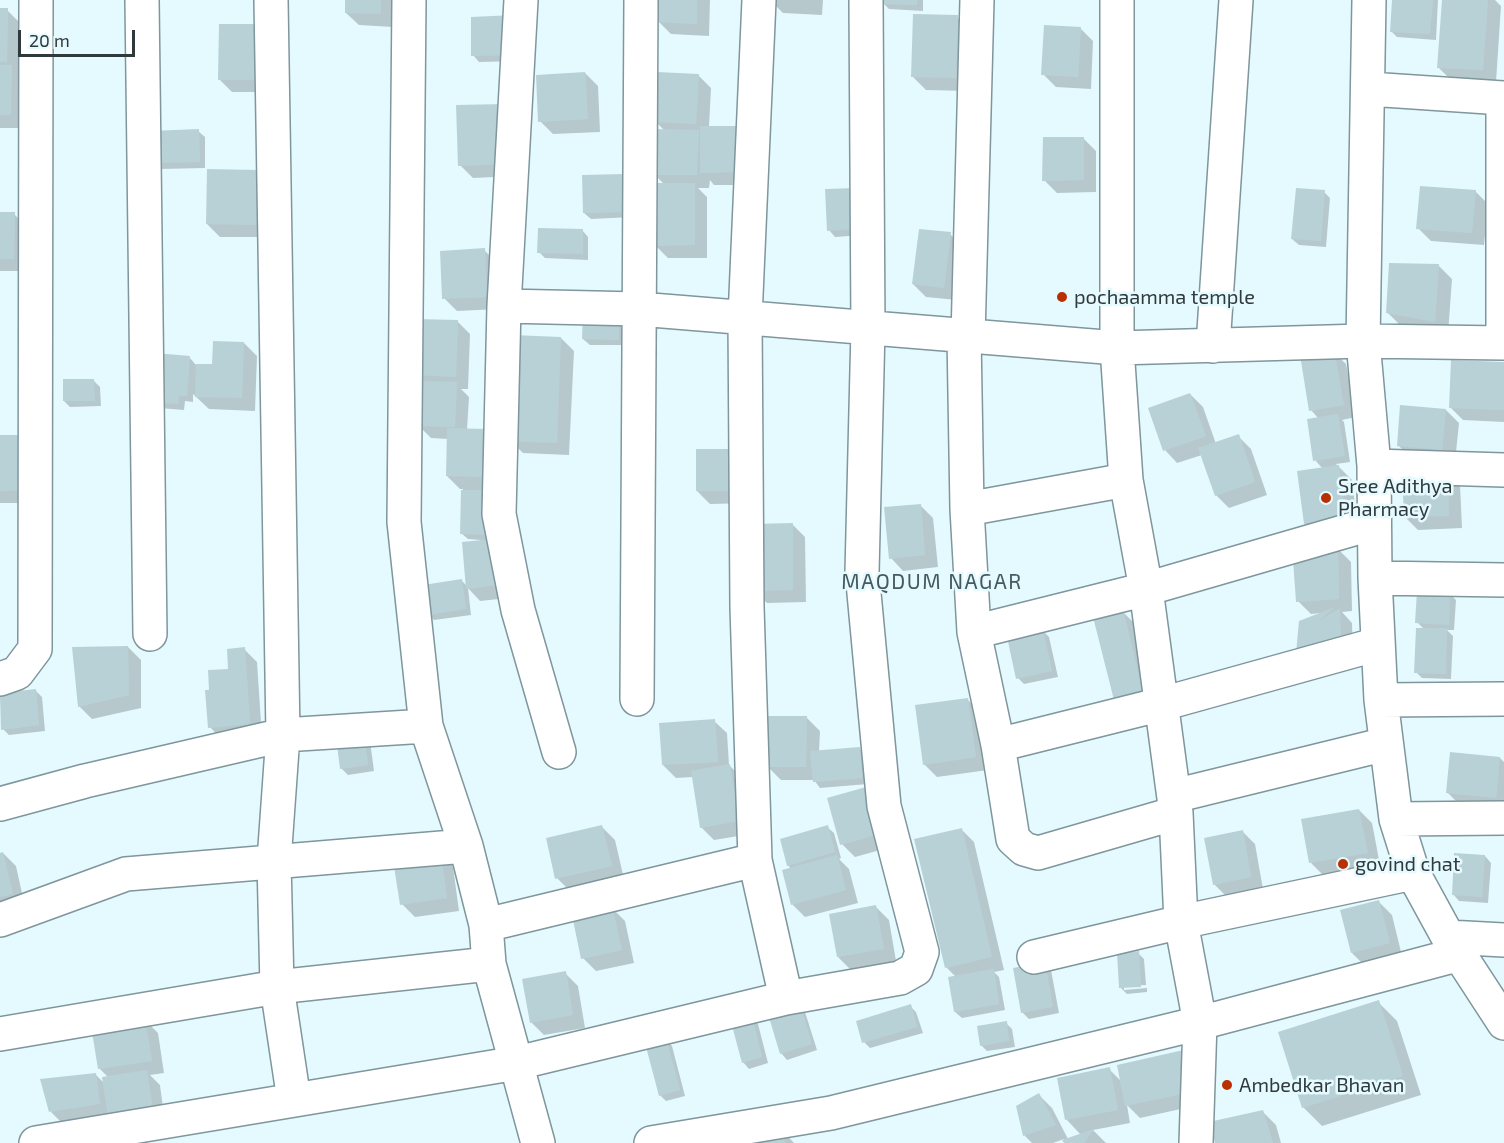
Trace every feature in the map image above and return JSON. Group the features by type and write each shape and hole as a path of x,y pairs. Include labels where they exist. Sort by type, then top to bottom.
{"street":[{"path":"0,679 17,673 35,649 36,0"},
{"path":"142,0 150,634"},
{"path":"271,0 283,735 274,861 277,987 294,1100"},
{"path":"409,0 404,522 426,726 466,846 486,925 489,964 538,1143"},
{"path":"520,0 504,306 499,514 518,610 559,752"},
{"path":"637,699 641,0"},
{"path":"759,0 745,318 747,607 755,860 786,998"},
{"path":"36,1143 517,1063 786,998 900,978 916,969 922,952 884,806 862,572 868,329 866,0"},
{"path":"978,0 966,337 967,509 974,632 998,745 1013,839 1024,849 1038,853 1175,804 1386,744"},
{"path":"1117,0 1117,348 1126,480 1146,589 1162,704 1175,804 1181,922 1200,1023 1196,1143"},
{"path":"1214,346 1236,0"},
{"path":"1369,0 1363,341 1374,466 1375,578 1381,700 1395,819 1413,873 1454,946 1504,1023"},
{"path":"504,306 639,309 1117,348 1363,341 1503,343 1503,90 1369,89"},
{"path":"1374,466 1504,470"},
{"path":"967,509 1126,480"},
{"path":"974,632 1146,589 1374,524"},
{"path":"1375,578 1504,580"},
{"path":"998,745 1162,704 1378,644"},
{"path":"1381,700 1504,699"},
{"path":"0,804 85,781 283,735 426,726"},
{"path":"1395,819 1504,818"},
{"path":"0,920 126,874 466,846"},
{"path":"486,925 755,860"},
{"path":"1034,957 1181,922 1413,873"},
{"path":"651,1143 831,1113 1200,1023 1454,946 1504,940"},
{"path":"0,1034 277,987 489,964"}],"building":[{"path":"345,0 381,0 381,14 345,13"},
{"path":"657,0 697,0 697,24 657,22"},
{"path":"882,0 917,0 917,5 882,4"},
{"path":"1392,0 1433,0 1430,34 1390,32"},
{"path":"1442,0 1488,0 1483,70 1437,68"},
{"path":"0,8 8,8 7,62 0,62"},
{"path":"913,14 958,15 956,78 911,77"},
{"path":"514,15 514,55 471,56 471,17"},
{"path":"219,24 258,24 257,80 218,80"},
{"path":"1044,25 1081,27 1078,77 1041,75"},
{"path":"0,65 12,65 11,115 0,115"},
{"path":"585,72 588,119 538,122 536,75"},
{"path":"657,72 699,74 696,124 654,122"},
{"path":"504,104 506,164 458,166 456,105"},
{"path":"700,126 738,126 739,172 700,173"},
{"path":"199,129 200,162 152,163 151,131"},
{"path":"653,129 699,130 697,175 652,175"},
{"path":"1043,137 1084,137 1084,180 1042,181"},
{"path":"207,169 259,170 258,225 206,224"},
{"path":"625,174 626,212 583,213 582,175"},
{"path":"653,183 695,183 695,245 653,246"},
{"path":"1420,186 1476,190 1472,233 1416,229"},
{"path":"856,188 857,229 827,231 825,189"},
{"path":"1296,188 1325,190 1321,241 1291,239"},
{"path":"0,212 15,212 14,259 0,259"},
{"path":"538,228 583,229 583,254 537,253"},
{"path":"919,229 951,232 944,288 912,284"},
{"path":"485,248 487,297 442,299 440,251"},
{"path":"1389,263 1439,264 1435,322 1386,313"},
{"path":"583,309 619,310 619,340 582,339"},
{"path":"416,319 458,320 456,377 414,375"},
{"path":"513,335 561,337 557,443 509,441"},
{"path":"213,341 244,342 242,398 195,397 196,364 212,364"},
{"path":"1334,349 1344,405 1309,411 1300,355"},
{"path":"155,353 190,356 187,396 179,396 178,404 151,402"},
{"path":"1451,360 1504,362 1504,410 1449,408"},
{"path":"63,379 94,379 95,401 63,401"},
{"path":"418,381 457,382 455,427 416,426"},
{"path":"1190,393 1206,436 1163,451 1148,408"},
{"path":"1400,405 1446,409 1442,450 1397,446"},
{"path":"1338,414 1345,456 1313,461 1307,419"},
{"path":"447,428 487,429 486,477 446,476"},
{"path":"1239,434 1255,482 1215,496 1198,448"},
{"path":"0,435 25,435 25,490 0,491"},
{"path":"696,449 739,449 739,491 696,491"},
{"path":"1339,465 1346,518 1304,524 1297,471"},
{"path":"1448,469 1449,516 1404,517 1402,471"},
{"path":"461,490 497,490 497,535 460,534"},
{"path":"921,504 925,555 889,559 884,507"},
{"path":"793,523 793,590 753,591 752,524"},
{"path":"502,538 506,584 466,589 462,542"},
{"path":"1338,548 1339,599 1296,602 1293,560"},
{"path":"462,579 466,609 427,615 423,585"},
{"path":"1417,591 1450,593 1449,625 1415,623"},
{"path":"1335,607 1317,622 1340,608 1341,639 1296,653 1299,621"},
{"path":"1123,609 1144,696 1115,704 1093,617"},
{"path":"1416,628 1447,628 1446,674 1414,673"},
{"path":"1043,629 1052,671 1016,679 1007,637"},
{"path":"128,646 129,695 78,707 72,647"},
{"path":"245,647 250,724 208,728 205,690 209,690 208,670 228,669 227,649"},
{"path":"36,689 39,725 1,730 0,693"},
{"path":"968,698 976,757 923,765 915,705"},
{"path":"767,716 807,716 806,767 766,767"},
{"path":"715,719 718,762 662,765 659,723"},
{"path":"364,733 368,765 340,769 336,737"},
{"path":"860,747 862,778 813,782 810,751"},
{"path":"1450,752 1500,757 1496,798 1446,793"},
{"path":"730,764 739,821 700,828 691,771"},
{"path":"866,787 879,834 840,845 827,798"},
{"path":"1359,809 1368,853 1309,863 1301,819"},
{"path":"602,825 612,866 555,879 546,838"},
{"path":"828,825 835,852 787,866 780,839"},
{"path":"962,828 992,957 945,968 914,839"},
{"path":"1243,830 1251,877 1213,885 1204,838"},
{"path":"3,852 13,894 0,897 0,853"},
{"path":"441,852 447,898 400,905 393,860"},
{"path":"1454,853 1485,855 1482,897 1452,895"},
{"path":"837,855 846,890 791,905 782,870"},
{"path":"1379,900 1390,943 1351,953 1340,910"},
{"path":"876,905 884,949 837,957 829,914"},
{"path":"612,906 622,950 581,959 572,915"},
{"path":"1139,951 1141,987 1119,988 1117,953"},
{"path":"1045,962 1053,1007 1021,1013 1013,968"},
{"path":"994,969 999,1004 954,1012 948,977"},
{"path":"566,971 573,1015 530,1023 522,979"},
{"path":"1379,1000 1403,1076 1302,1108 1278,1032"},
{"path":"800,1004 812,1044 780,1054 768,1014"},
{"path":"911,1004 917,1027 862,1043 856,1021"},
{"path":"752,1016 762,1057 742,1063 731,1022"},
{"path":"145,1018 152,1061 98,1069 91,1026"},
{"path":"1007,1021 1009,1041 980,1046 977,1026"},
{"path":"666,1038 680,1090 659,1096 645,1043"},
{"path":"1188,1049 1196,1091 1125,1106 1117,1065"},
{"path":"1110,1067 1118,1110 1065,1120 1057,1078"},
{"path":"147,1070 153,1110 108,1117 102,1077"},
{"path":"96,1073 100,1104 49,1112 40,1079"},
{"path":"1039,1093 1056,1125 1023,1136 1016,1106"},
{"path":"1263,1110 1273,1143 1215,1143 1209,1122"},
{"path":"781,1128 785,1143 743,1143"},
{"path":"1094,1129 1084,1143 1064,1143 1062,1140"}],"place":[{"name":"pochaamma temple","path":"1062,297"},
{"name":"Sree Adithya Pharmacy","path":"1326,498"},
{"name":"govind chat","path":"1343,864"},
{"name":"Ambedkar Bhavan","path":"1227,1085"}],"district":[{"name":"MAQDUM NAGAR","path":"932,582"}]}
